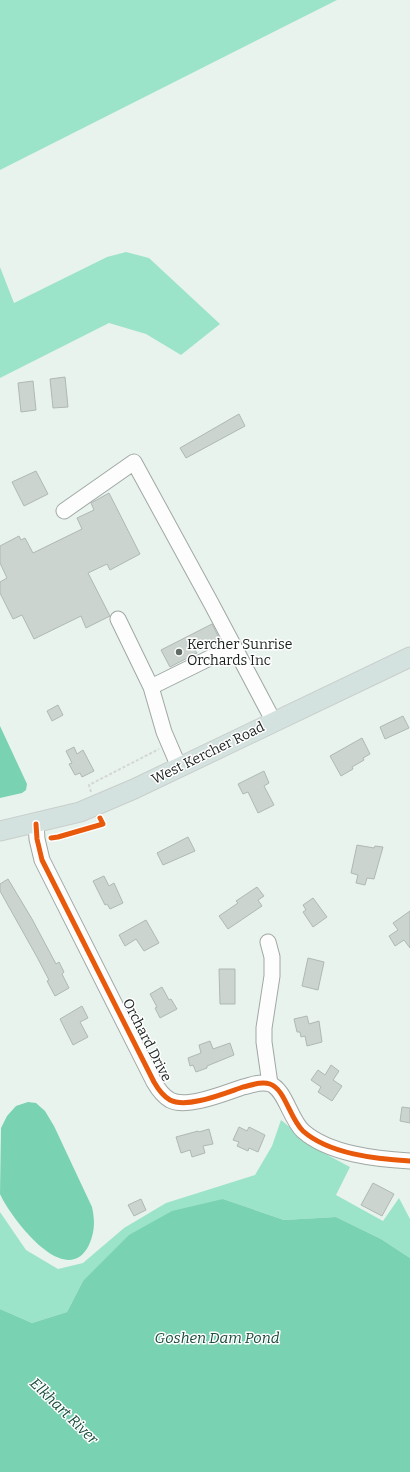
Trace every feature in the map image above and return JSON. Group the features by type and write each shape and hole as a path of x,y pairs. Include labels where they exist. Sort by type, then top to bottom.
{"main road":[{"name":"West Kercher Road","path":"0,831 36,824 80,812 134,790 410,657"}],"street":[{"path":"64,511 134,462 274,722"},
{"path":"118,619 151,687 164,732 180,767"},
{"path":"151,687 234,646"},
{"name":"Orchard Drive","path":"36,824 37,839 42,860 154,1082 162,1094 169,1100 180,1104 191,1103 254,1084 270,1084"},
{"path":"268,942 272,958 272,976 264,1028 264,1042 270,1084 276,1087 280,1092 295,1121 302,1130 314,1138 328,1145 372,1158 410,1161"}],"path":[{"path":"91,792 89,785 169,744"}],"shaded area":[{"path":"0,0 337,0 0,170"},
{"path":"126,252 149,258 220,324 181,355 146,334 109,323 0,378 0,267 14,303 107,257"},
{"path":"281,1120 318,1150 350,1167 336,1195 383,1221 399,1198 410,1219 410,1258 381,1239 336,1217 284,1220 223,1199 83,1281 67,1312 32,1323 0,1309 0,1212 26,1250 58,1269 83,1263 124,1228 166,1203 255,1175 272,1146"}],"water":[{"path":"0,726 27,784 26,790 22,793 0,798"},
{"path":"28,1102 36,1103 45,1111 54,1126 92,1207 94,1221 92,1235 89,1245 79,1257 67,1260 54,1255 40,1246 15,1219 0,1194 1,1128 7,1116 16,1106"},
{"name":"Goshen Dam Pond","path":"223,1199 284,1220 336,1217 381,1239 410,1258 410,1472 0,1472 0,1309 32,1323 67,1312 83,1281 129,1235 172,1211"}],"building":[{"path":"65,377 68,407 53,408 50,379"},
{"path":"33,381 36,410 21,412 18,383"},
{"path":"239,414 245,426 186,458 180,448"},
{"path":"36,471 48,494 24,506 12,482"},
{"path":"109,493 140,554 110,570 107,564 88,573 110,616 86,628 81,616 34,639 22,615 13,619 0,593 0,582 7,578 0,563 0,546 19,536 21,540 25,538 33,553 82,529 77,518 94,510 91,503"},
{"path":"212,624 219,638 195,650 197,653 170,667 161,650"},
{"path":"58,705 63,715 52,721 47,711"},
{"path":"403,716 409,728 385,739 380,727"},
{"path":"362,738 370,754 363,758 364,760 352,767 353,769 341,776 330,756"},
{"path":"74,747 77,754 83,750 94,771 82,777 80,773 75,775 69,764 72,763 66,751"},
{"path":"264,771 269,783 264,786 274,805 258,813 248,792 243,794 238,784"},
{"path":"188,837 195,851 163,865 157,853"},
{"path":"357,845 374,848 375,846 383,847 374,879 367,878 365,885 356,883 358,875 351,873"},
{"path":"104,876 109,886 114,883 123,903 110,909 107,904 105,905 93,881"},
{"path":"8,879 32,919 56,964 59,962 64,972 62,974 69,988 55,996 47,981 49,980 37,957 0,891 0,884"},
{"path":"257,887 264,896 258,900 262,906 228,929 219,916 238,903 236,901"},
{"path":"313,898 327,917 313,927 303,912 306,910 303,905"},
{"path":"410,911 410,948 404,940 395,946 389,936 398,930 393,923"},
{"path":"146,920 159,943 144,951 136,939 125,946 119,935"},
{"path":"308,958 324,962 318,990 302,986"},
{"path":"219,969 235,969 235,1004 220,1004"},
{"path":"162,987 169,1000 171,999 177,1009 160,1018 155,1008 157,1007 150,994"},
{"path":"82,1006 88,1018 80,1022 88,1037 73,1045 60,1019"},
{"path":"307,1016 309,1024 319,1021 322,1042 307,1046 305,1036 301,1037 300,1032 297,1032 294,1019"},
{"path":"210,1041 213,1049 230,1043 234,1055 196,1072 193,1065 190,1066 188,1058 201,1053 199,1045"},
{"path":"331,1065 339,1071 333,1080 342,1086 332,1101 318,1092 321,1087 311,1080 318,1070 325,1075"},
{"path":"402,1107 410,1108 410,1123 400,1121"},
{"path":"239,1127 247,1131 249,1127 265,1135 258,1152 249,1148 248,1151 237,1146 239,1142 233,1140"},
{"path":"209,1129 213,1144 203,1146 205,1153 192,1157 190,1150 181,1153 176,1137"},
{"path":"373,1183 394,1194 382,1216 361,1205"},
{"path":"141,1199 146,1210 134,1216 128,1205"}],"cycle path":[{"path":"51,838 103,824 100,818"},
{"path":"36,824 37,839 42,860 154,1082 165,1096 170,1100 186,1103 206,1099 256,1084 270,1084 280,1092 298,1126 314,1139 339,1150 354,1154 383,1159 410,1161"}],"place":[{"name":"Kercher Sunrise Orchards Inc","path":"179,652"}],"water label":[{"name":"Elkhart River","path":"64,1411"}]}
